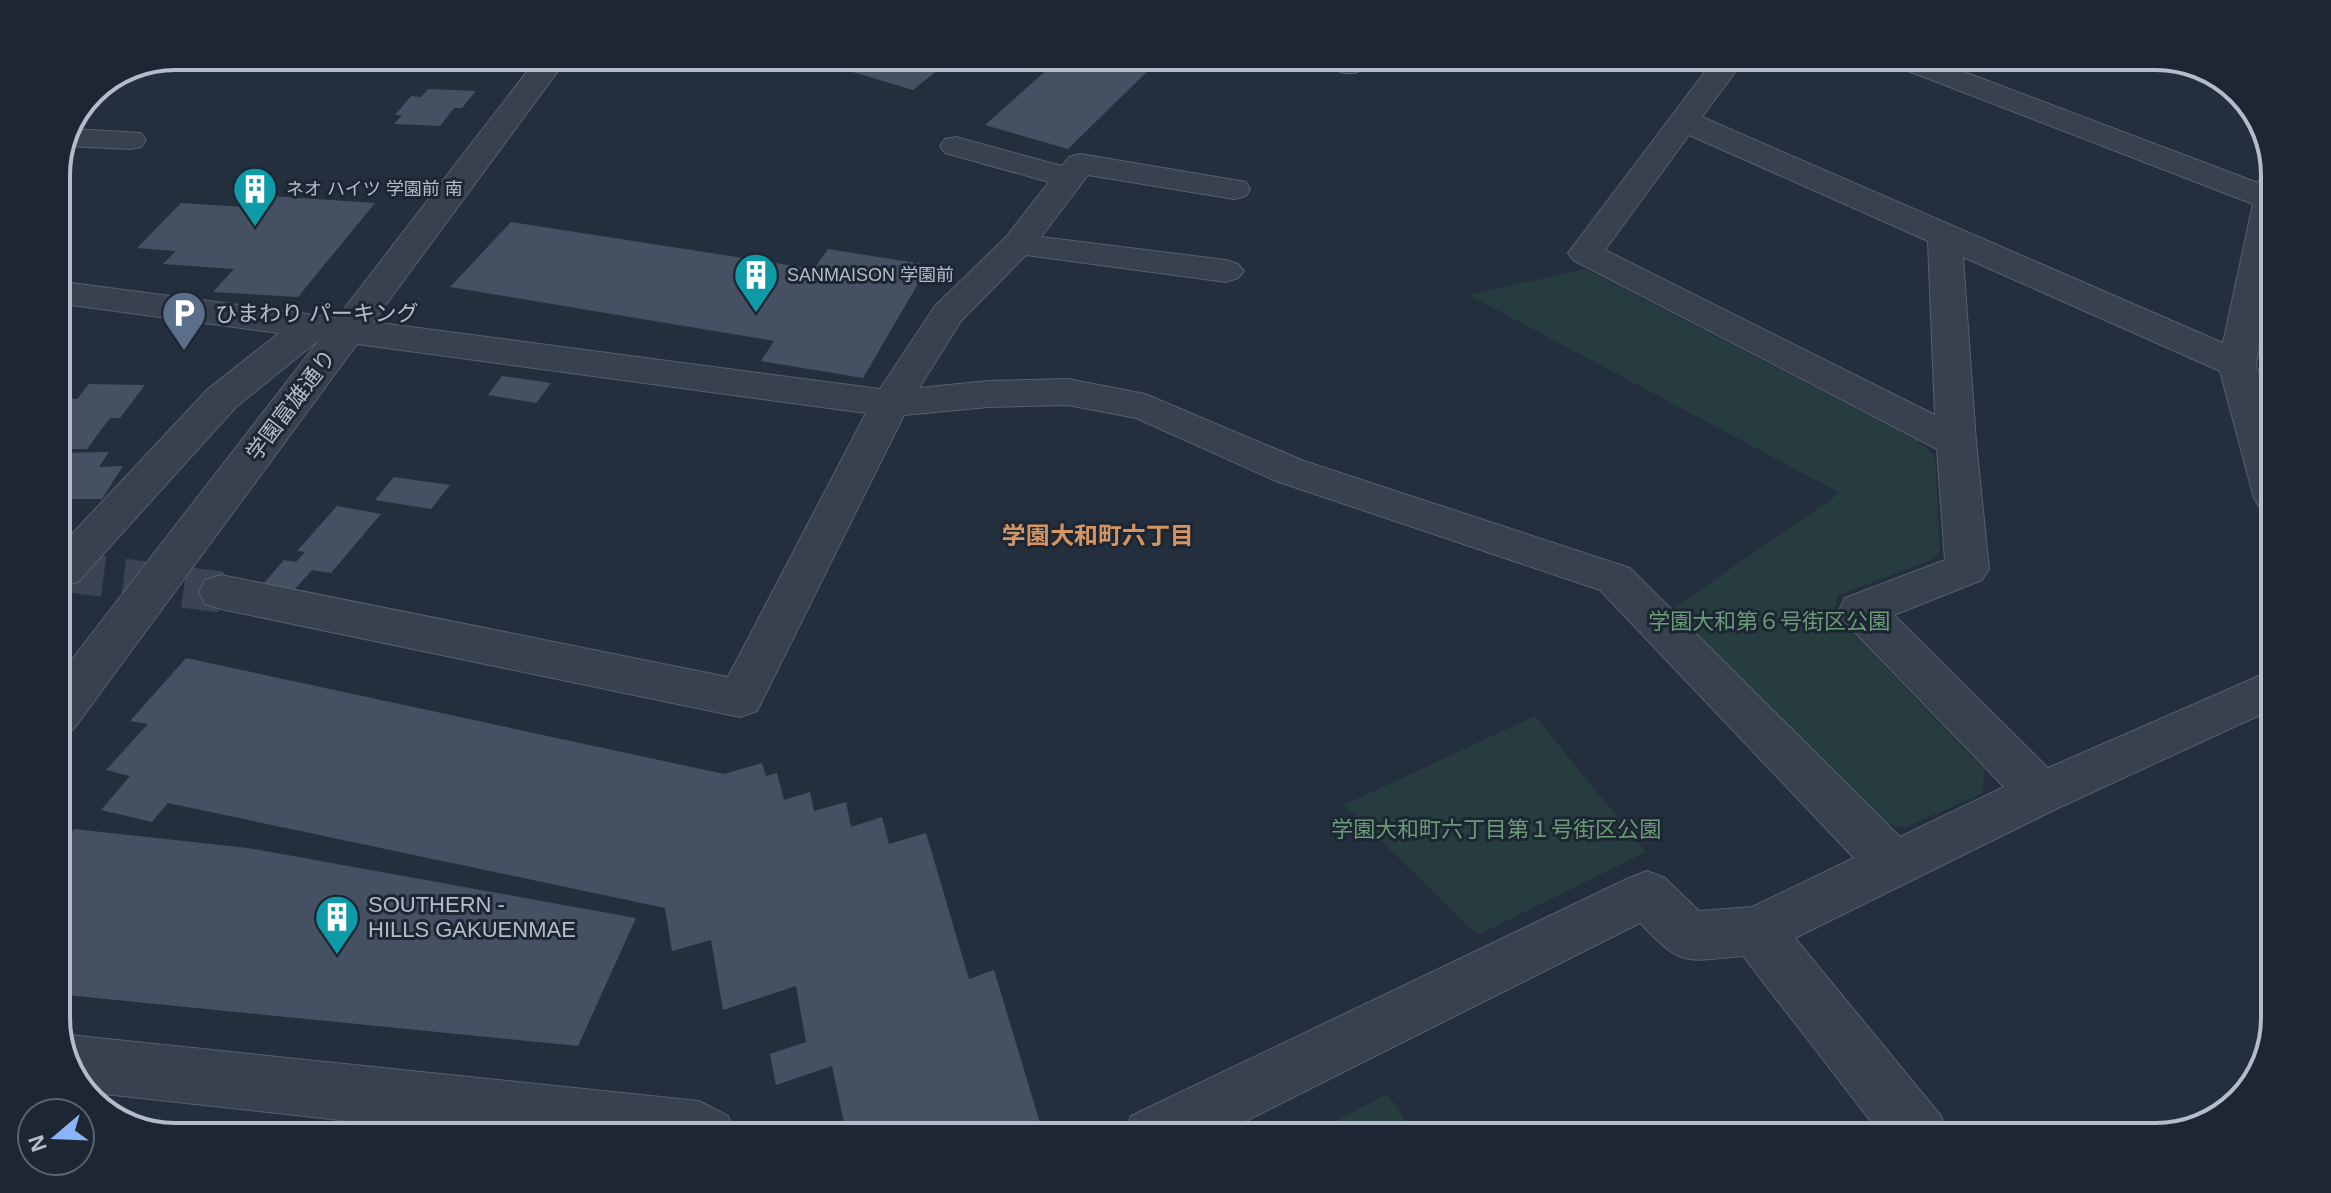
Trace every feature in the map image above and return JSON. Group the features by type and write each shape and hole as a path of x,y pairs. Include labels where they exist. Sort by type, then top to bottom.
{"street":[{"name":"学園富雄通り","path":"70,696 329,329 542,70"},
{"path":"1722,70 1585,253 1956,442"},
{"path":"1935,70 2261,185"},
{"path":"1684,121 2237,364"},
{"path":"77,138 130,140"},
{"path":"956,146 1069,178"},
{"path":"221,592 740,698 890,403 948,314 1018,244 1080,164 1234,189"},
{"path":"1945,236 1956,442 1967,569 1861,610 2041,793"},
{"path":"1018,244 1226,271"},
{"path":"2261,247 2237,364 2261,449"},
{"path":"70,296 890,403 988,394 1068,392 1145,407 1290,471 1615,579 1894,865"},
{"path":"70,563 222,398 329,329"},
{"path":"1181,1123 1647,894 1688,936 1756,931 2041,793 2261,693"},
{"path":"1756,931 1909,1123"},
{"path":"81,1064 633,1123"}],"green space":[{"name":"学園大和第６号街区公園","path":"1585,269 1917,440 1935,457 1940,551 1934,559 1838,595 1834,613 1984,770 1983,793 1904,828 1872,819 1668,612 1840,493 1469,295"},
{"name":"学園大和町六丁目第１号街区公園","path":"1535,716 1646,852 1478,935 1344,805"},
{"path":"1388,1094 1407,1123 1332,1123"}],"building":[{"path":"846,70 938,70 913,90"},
{"path":"1046,70 1149,70 1068,149 985,125"},
{"path":"428,89 476,91 462,108 454,108 440,126 394,124 402,115 395,115 411,96 421,97"},
{"name":"ネオ ハイツ 学園前 南","path":"271,196 375,203 298,297 213,292 234,269 163,264 176,251 137,248 181,203 261,208"},
{"name":"SANMAISON 学園前","path":"511,222 814,269 828,249 929,265 863,378 761,361 774,341 450,287"},
{"path":"502,376 551,383 536,403 488,395"},
{"path":"89,384 145,385 120,418 110,418 87,449 70,449 70,399 77,399"},
{"path":"109,452 99,467 123,466 102,499 70,499 70,453"},
{"path":"394,477 450,485 431,509 375,500"},
{"path":"337,506 381,514 331,573 312,570 295,589 264,583 284,560 296,562 305,552 297,551"},
{"path":"186,658 724,774 762,763 766,776 777,773 784,800 810,792 814,811 846,802 851,827 882,817 889,844 926,833 969,979 994,970 1040,1123 844,1123 832,1066 776,1085 770,1054 806,1042 796,986 723,1010 711,940 672,951 665,908 168,803 152,822 101,810 130,776 106,770 148,724 130,721"},
{"name":"SOUTHERN - HILLS GAKUENMAE","path":"74,829 248,848 636,918 578,1046 70,995 70,835"}],"tunnel":[{"path":"70,572 221,592"}],"place":[{"name":"ネオ ハイツ 学園前 南","path":"255,228"},
{"name":"SANMAISON 学園前","path":"756,314"},
{"name":"ひまわり パーキング","path":"184,352"},
{"name":"SOUTHERN - HILLS GAKUENMAE","path":"337,956"}],"district":[{"name":"学園大和町六丁目","path":"1098,535"}]}
